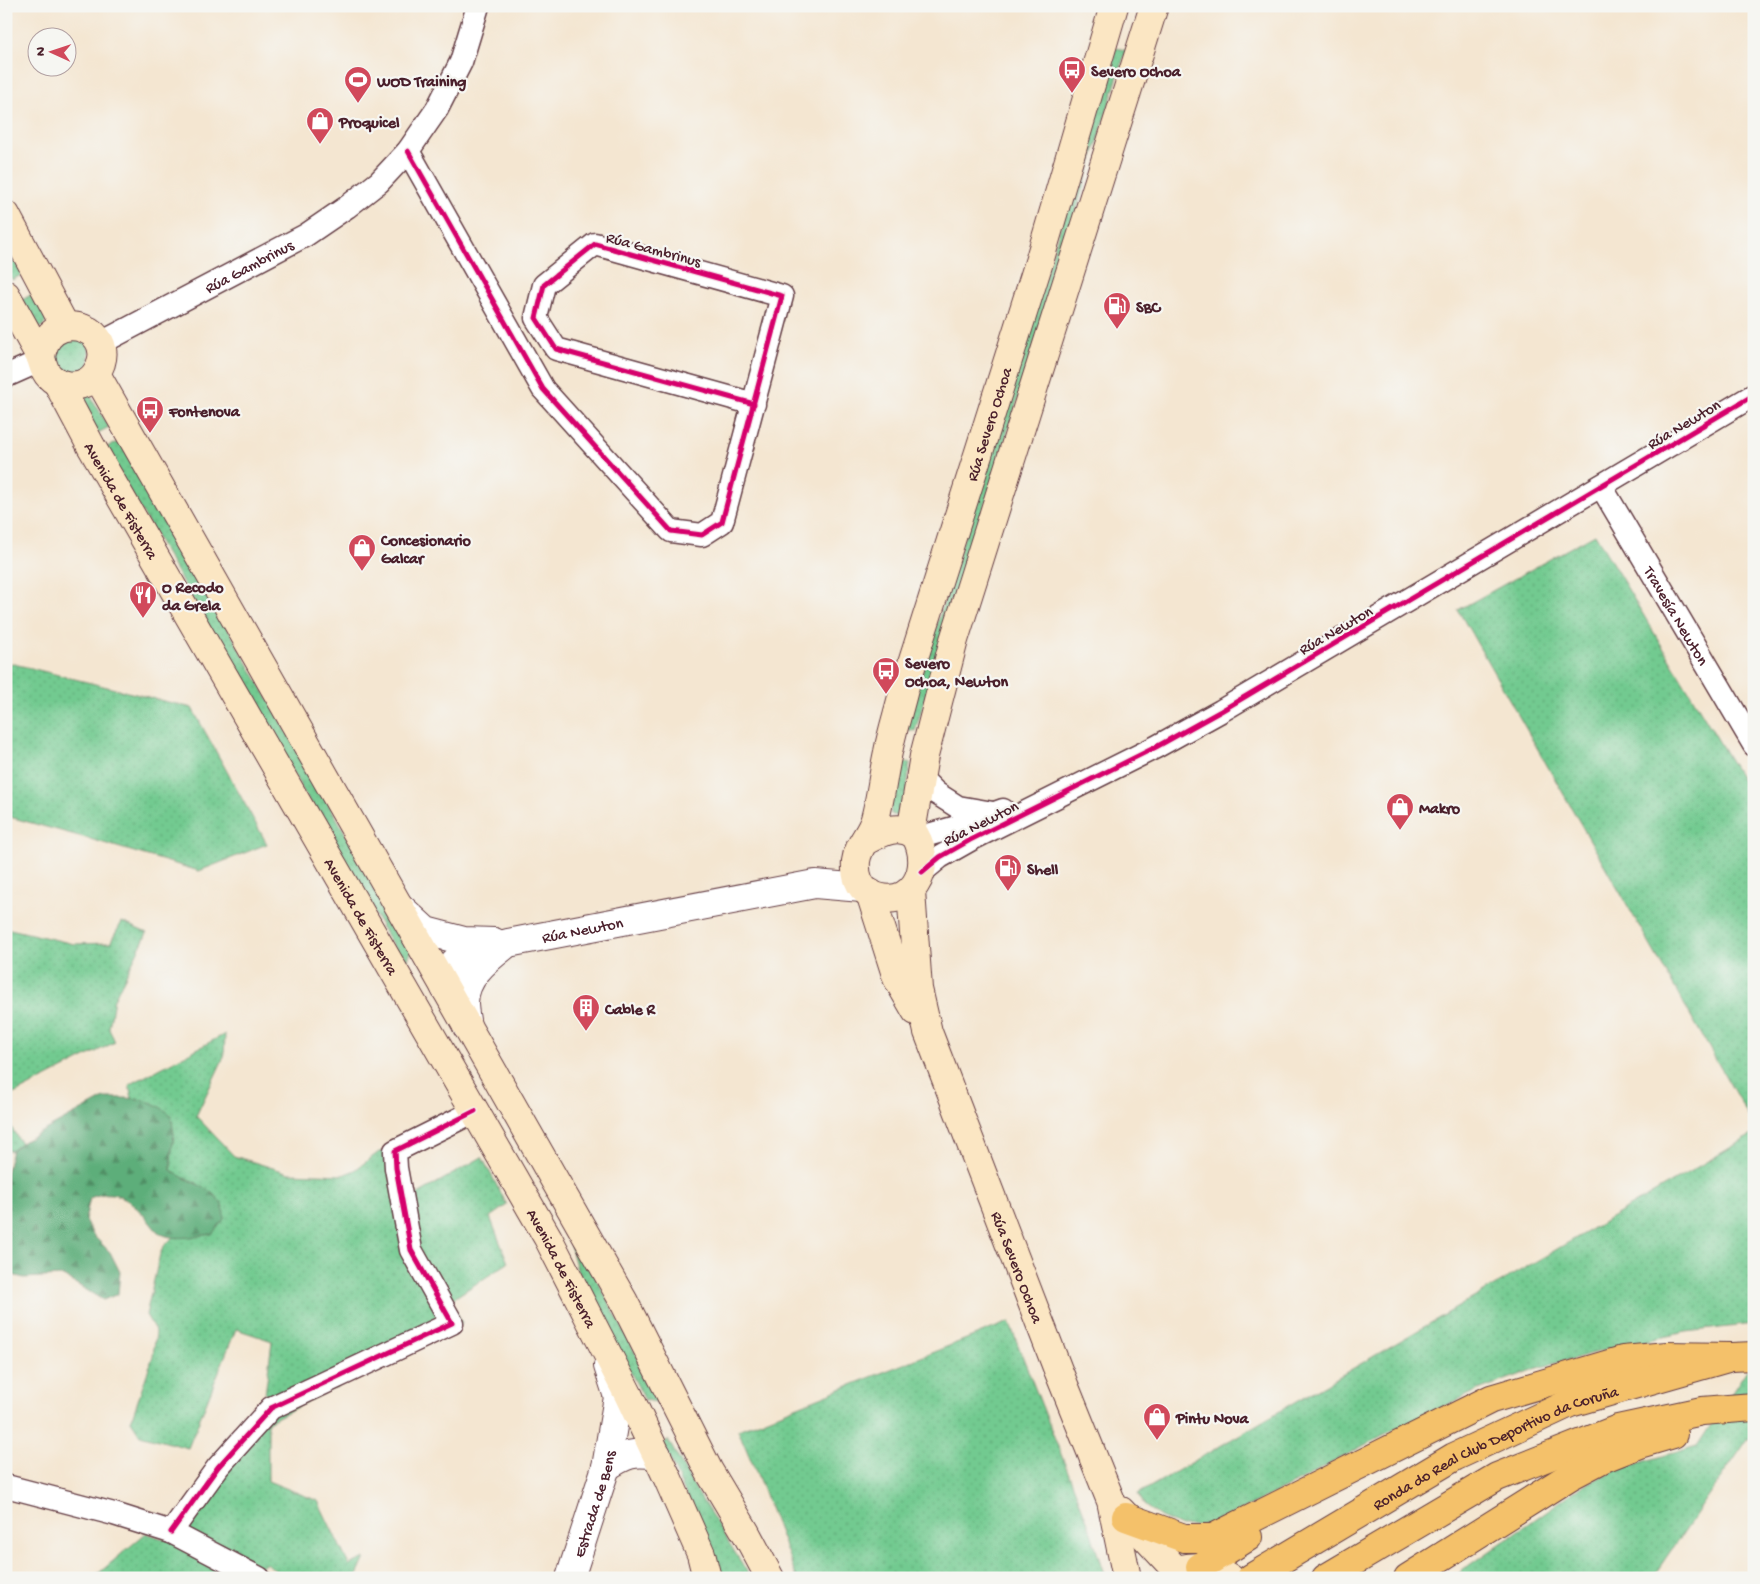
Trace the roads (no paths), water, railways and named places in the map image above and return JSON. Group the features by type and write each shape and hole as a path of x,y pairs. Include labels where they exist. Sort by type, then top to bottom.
{"highway":[{"path":"1118,1509 1184,1538 1213,1538 1491,1399 1623,1360 1667,1356 1742,1356"},
{"name":"Ronda do Real Club Deportivo da Coruña","path":"1251,1578 1454,1457 1570,1403 1742,1356"},
{"name":"Ronda do Real Club Deportivo da Coruña","path":"1326,1578 1497,1477 1592,1439 1618,1429 1702,1410 1754,1407"},
{"path":"1408,1578 1570,1476 1604,1458 1684,1430 1754,1416"},
{"path":"1179,1572 1372,1458"}],"main road":[{"name":"Rúa Severo Ochoa","path":"928,1032 897,978 866,891 857,878 861,850 874,821 888,749 904,689 1039,262 1114,6"},
{"name":"Rúa Severo Ochoa","path":"1128,1578 1118,1509 1058,1370 928,1032 918,989 917,882 923,861 921,848 914,835 924,756 957,630 1153,6"},
{"path":"6,215 65,326"},
{"name":"Avenida de Fisterra","path":"6,295 91,446 548,1238 640,1418 700,1554 707,1578"},
{"path":"72,325 82,327 91,332 99,344 102,349 102,360 96,374 85,383 76,386 66,386 47,367 42,348 46,339 54,331 72,325"},
{"path":"96,374 624,1302 709,1471 770,1578"},
{"path":"861,850 889,830 900,829 914,835"},
{"path":"866,891 883,898 894,898 917,882"},
{"path":"445,988 443,1004 452,1035 527,1170 544,1213 548,1238"},
{"path":"640,1418 651,1418 665,1424 760,1578"},
{"name":"Rúa Severo Ochoa","path":"1118,1509 1179,1572"},
{"path":"1179,1572 1221,1572 1230,1578"}],"street":[{"name":"Rúa Gambrinus","path":"99,344 306,235 354,202 378,182 408,152 437,109 461,62 478,6"},
{"name":"Rúa Gambrinus","path":"408,152 544,389 671,531 702,535 722,522 754,404 782,296 595,244 544,285 536,318 556,349 754,404"},
{"path":"6,376 47,367"},
{"name":"Rúa Newton","path":"917,882 940,857 970,840 1156,748 1754,395"},
{"name":"Travesía Newton","path":"1601,486 1754,745"},
{"name":"Rúa Newton","path":"920,777 936,793 958,807 993,813"},
{"name":"Rúa Newton","path":"914,835 953,828 1096,777"},
{"name":"Rúa Newton","path":"467,1027 464,1002 471,978 485,961 508,943 815,884 841,870 861,850"},
{"name":"Rúa Newton","path":"815,884 866,891"},
{"path":"400,907 426,931 464,941 508,943"},
{"path":"445,988 449,971 457,960 471,953 508,943"},
{"path":"171,1532 218,1467 271,1408 452,1323 411,1250 394,1151 475,1111"},
{"name":"Estrada de Bens","path":"570,1578 606,1467 618,1397 601,1340"},
{"name":"Estrada de Bens","path":"612,1430 629,1421 640,1418"},
{"path":"606,1467 622,1456 641,1452 657,1455"},
{"path":"6,1486 114,1514 171,1532 259,1578"}],"place":[{"name":"Severo Ochoa","path":"1072,94"},
{"name":"WOD Training","path":"358,104"},
{"name":"Proquicel","path":"320,145"},
{"name":"SBC","path":"1117,330"},
{"name":"Fontenova","path":"150,434"},
{"name":"Concesionario Galcar","path":"362,572"},
{"name":"O Recodo da Grela","path":"143,619"},
{"name":"Severo Ochoa, Newton","path":"886,695"},
{"name":"Makro","path":"1400,831"},
{"name":"Shell","path":"1008,892"},
{"name":"Cable R","path":"586,1032"},
{"name":"Pintu Nova","path":"1157,1441"}]}
